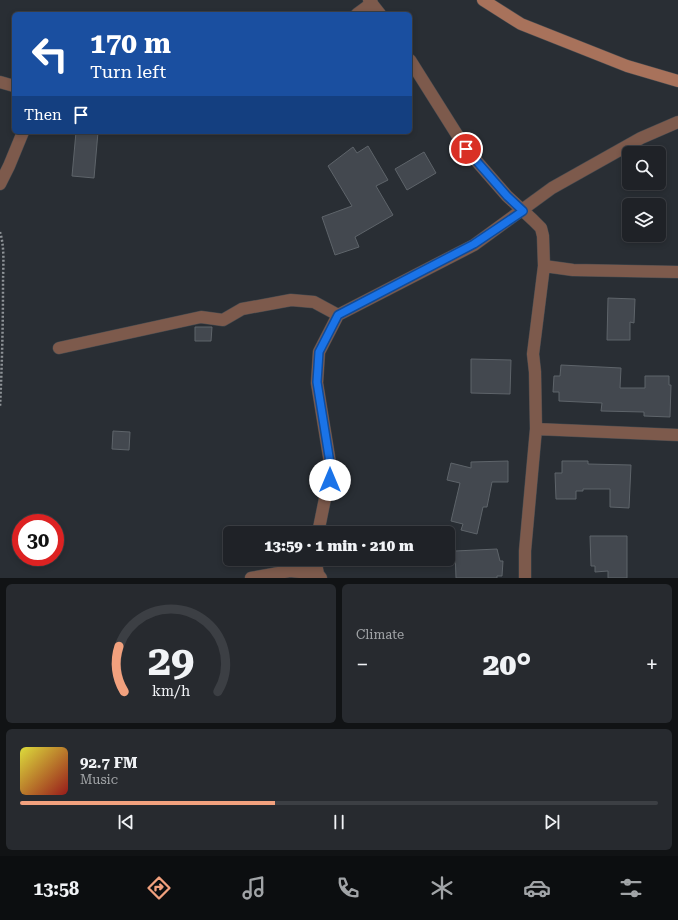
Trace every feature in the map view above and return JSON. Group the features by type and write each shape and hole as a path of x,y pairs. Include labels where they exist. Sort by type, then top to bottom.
{"street":[{"path":"483,0 521,24 627,66 678,81"},
{"path":"359,12 370,2 378,12"},
{"path":"412,63 466,149 507,196 540,228 543,236 544,266 533,354 535,372 536,429 525,551 525,578"},
{"path":"0,82 12,85"},
{"path":"319,526 331,469 317,382 319,352 338,315 474,244 523,211 552,188 641,138 678,122"},
{"path":"0,184 22,134"},
{"path":"544,266 573,270 678,272"},
{"path":"60,348 201,317 223,320 242,310 291,300 314,302 338,315"},
{"path":"536,429 678,435"},
{"path":"252,578 290,571 320,576 316,566"}],"path":[{"path":"0,232 4,258 4,301 0,407"}],"building":[{"path":"76,134 98,134 94,178 72,176"},
{"path":"368,146 388,180 376,186 393,215 355,237 359,247 335,255 322,217 352,206 328,166 353,147 357,153"},
{"path":"424,152 436,173 407,190 395,169"},
{"path":"608,298 635,299 634,323 630,322 630,340 607,340"},
{"path":"195,327 212,327 211,341 195,341"},
{"path":"471,359 511,360 510,394 471,393"},
{"path":"561,365 621,368 620,388 645,388 645,376 669,376 669,385 671,385 670,417 644,416 644,412 601,411 602,403 559,401 559,392 553,392 554,376 560,376"},
{"path":"113,431 130,432 129,450 112,449"},
{"path":"508,461 508,482 492,482 487,507 483,507 477,534 461,530 463,524 451,521 460,483 447,480 451,463 471,468 471,462"},
{"path":"562,461 588,461 588,464 631,465 629,508 610,507 610,489 583,489 583,491 576,491 576,499 556,499 555,473 562,473"},
{"path":"590,536 627,536 627,578 608,578 608,571 595,572 595,566 591,566"},
{"path":"497,549 500,561 503,561 502,576 497,576 497,578 456,578 455,551"}],"route":[{"path":"330,480 331,469 328,445 317,382 319,352 338,315 474,244 523,211 507,196 466,149"}]}
